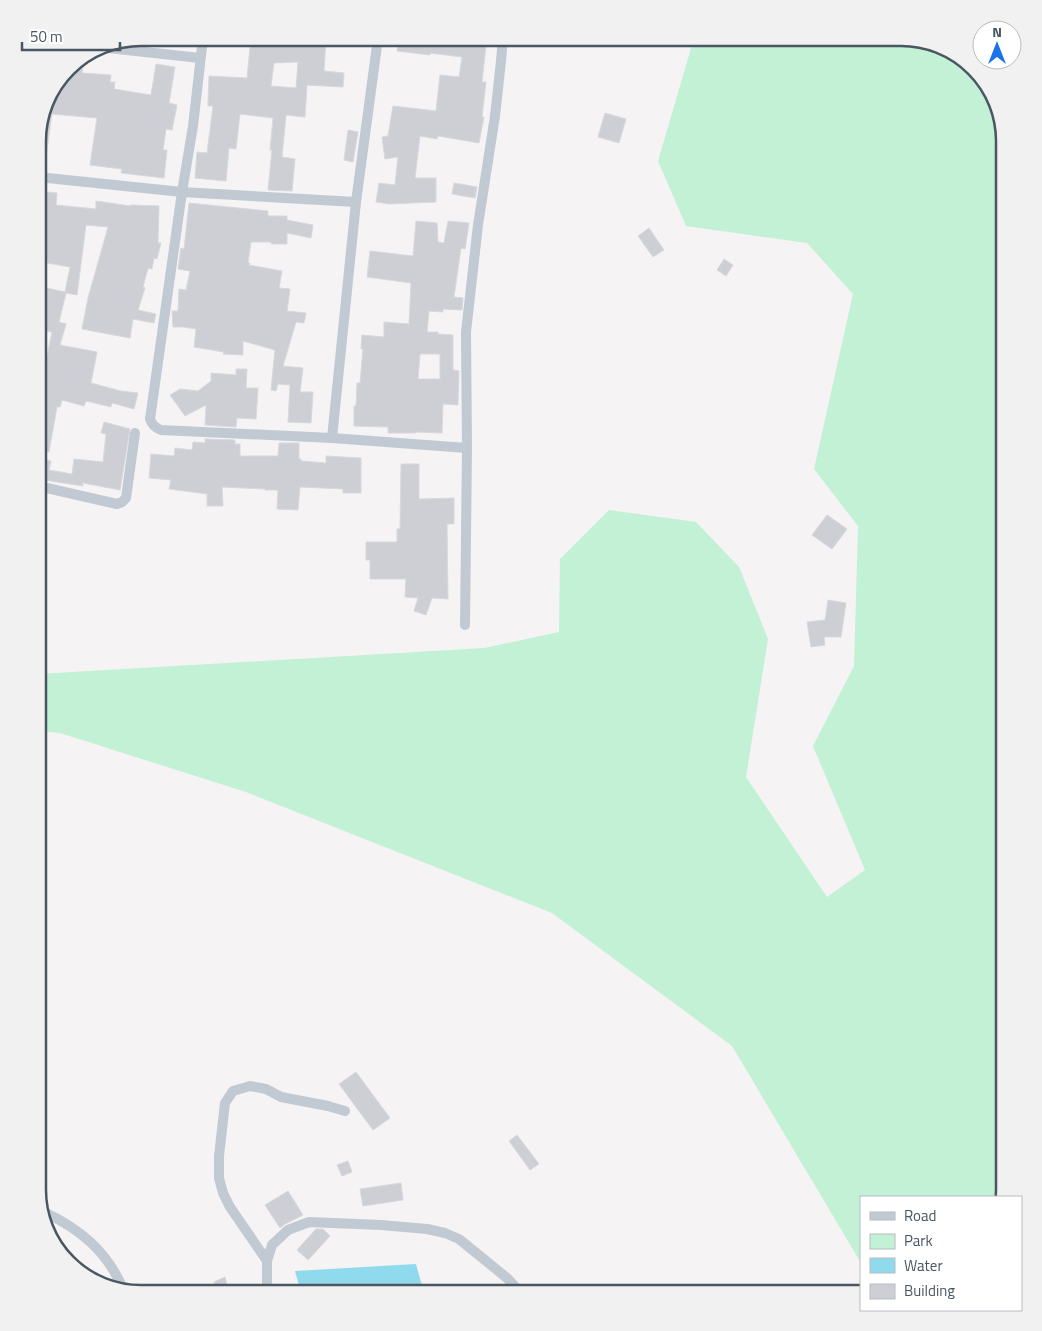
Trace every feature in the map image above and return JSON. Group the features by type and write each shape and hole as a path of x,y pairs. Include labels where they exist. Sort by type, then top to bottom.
{"street":[{"path":"202,46 193,126 150,419 152,424 161,430 332,438 467,448"},
{"path":"332,438 356,202 377,46"},
{"path":"465,626 466,332 478,225 497,98 502,46"},
{"path":"117,49 200,58"},
{"path":"46,178 182,192 356,202"},
{"path":"46,488 117,504 122,502 126,498 135,432"},
{"path":"267,1261 230,1207 218,1178 225,1104 233,1091 250,1086 266,1089 281,1097 344,1111"},
{"path":"50,1215 74,1228 99,1250 120,1282"},
{"path":"267,1285 267,1261 272,1245 288,1230 309,1222 381,1225 427,1229 445,1233 459,1239 513,1285"}],"green space":[{"path":"692,46 907,46 919,48 937,53 954,62 980,88 991,111 996,141 996,1196 860,1196 860,1261 732,1046 552,913 246,792 60,733 46,732 46,674 484,648 559,632 560,559 609,510 696,522 739,567 768,639 746,777 827,897 865,870 813,746 854,666 858,526 814,469 853,294 807,243 686,226 658,161"}],"water":[{"path":"416,1264 422,1285 299,1285 295,1271"}],"building":[{"path":"250,46 326,46 324,71 344,73 343,87 307,85 305,117 286,115 282,157 295,159 292,191 268,190 273,118 240,114 236,149 229,148 226,181 195,178 197,152 207,153 213,106 208,106 209,76 247,78","holes":["298,62 296,88 271,86 274,63"]},
{"path":"398,46 486,46 482,82 486,82 482,117 484,117 479,143 438,136 437,139 420,136 415,178 436,178 436,202 389,204 376,202 379,183 395,185 398,157 385,159 382,137 388,136 393,106 436,111 440,75 459,77 462,57 397,51"},
{"path":"156,64 175,67 169,103 177,105 172,130 166,129 163,150 167,150 164,178 121,173 122,169 90,165 97,118 52,114 46,157 46,135 53,105 62,88 82,67 82,73 111,75 110,82 115,82 114,89 151,95"},
{"path":"605,113 626,119 619,143 598,137"},
{"path":"348,130 358,132 353,162 344,160"},
{"path":"454,183 477,187 475,198 452,194"},
{"path":"46,192 57,193 56,205 96,209 96,201 131,206 159,206 158,243 161,243 157,259 154,258 152,269 148,268 143,287 145,288 138,310 156,314 154,323 133,319 130,338 82,329 88,298 108,227 86,225 77,295 66,293 59,322 66,324 60,345 97,352 91,383 121,391 138,393 134,409 112,403 111,407 86,401 84,406 62,400 60,407 57,407 49,452 46,451 46,361 52,332 46,331 46,288 65,292 70,267 47,263 48,260 46,260"},
{"path":"189,203 268,211 268,216 287,216 287,220 313,225 311,238 287,233 287,244 251,242 248,263 250,263 249,265 282,271 279,288 290,289 287,311 306,313 304,323 296,322 283,366 303,368 300,392 313,392 311,423 288,422 290,385 278,384 276,391 271,390 275,350 243,341 243,355 223,354 224,352 194,347 196,329 173,327 172,311 178,311 179,289 186,290 190,271 178,269 181,248 184,249"},
{"path":"416,221 437,223 438,242 444,243 448,221 469,223 465,249 461,248 454,297 463,298 462,310 443,309 443,312 429,311 427,332 453,335 453,370 459,371 458,405 443,404 442,433 388,433 388,427 354,426 354,406 356,406 357,383 360,383 363,349 361,349 362,335 384,337 384,322 409,324 411,283 367,277 370,251 413,256","holes":["420,354 440,354 440,379 418,379"]},
{"path":"649,228 664,250 653,257 638,236"},
{"path":"724,259 733,265 726,276 717,270"},
{"path":"236,369 247,369 246,388 258,388 256,419 237,418 236,427 205,425 206,405 185,416 170,395 180,389 198,391 211,381 211,373 236,375"},
{"path":"104,422 130,429 120,490 83,483 83,486 46,480 46,460 51,461 49,470 72,474 74,459 103,462 106,434 101,433"},
{"path":"205,439 235,440 235,444 240,444 240,456 278,456 279,443 299,443 299,459 301,461 326,463 326,456 361,458 361,493 343,493 343,489 300,487 298,510 277,509 278,490 222,487 223,506 207,506 207,494 169,489 171,480 149,478 151,454 174,456 175,448 192,450 193,442 205,443"},
{"path":"401,464 419,464 419,499 454,498 454,524 447,524 448,599 432,598 426,615 414,611 418,598 405,597 406,579 370,579 370,560 366,560 366,542 397,542 397,529 400,529"},
{"path":"827,515 847,529 832,549 812,535"},
{"path":"828,600 846,603 841,637 824,637 825,645 811,647 807,622 825,620"},
{"path":"356,1072 390,1118 373,1130 339,1084"},
{"path":"517,1135 539,1164 530,1170 509,1141"},
{"path":"348,1161 352,1172 342,1176 337,1165"},
{"path":"401,1183 403,1200 363,1206 360,1189"},
{"path":"288,1191 303,1215 280,1228 265,1205"},
{"path":"316,1229 323,1229 330,1236 308,1260 297,1250"},
{"path":"225,1277 227,1285 215,1285 214,1282"}]}
